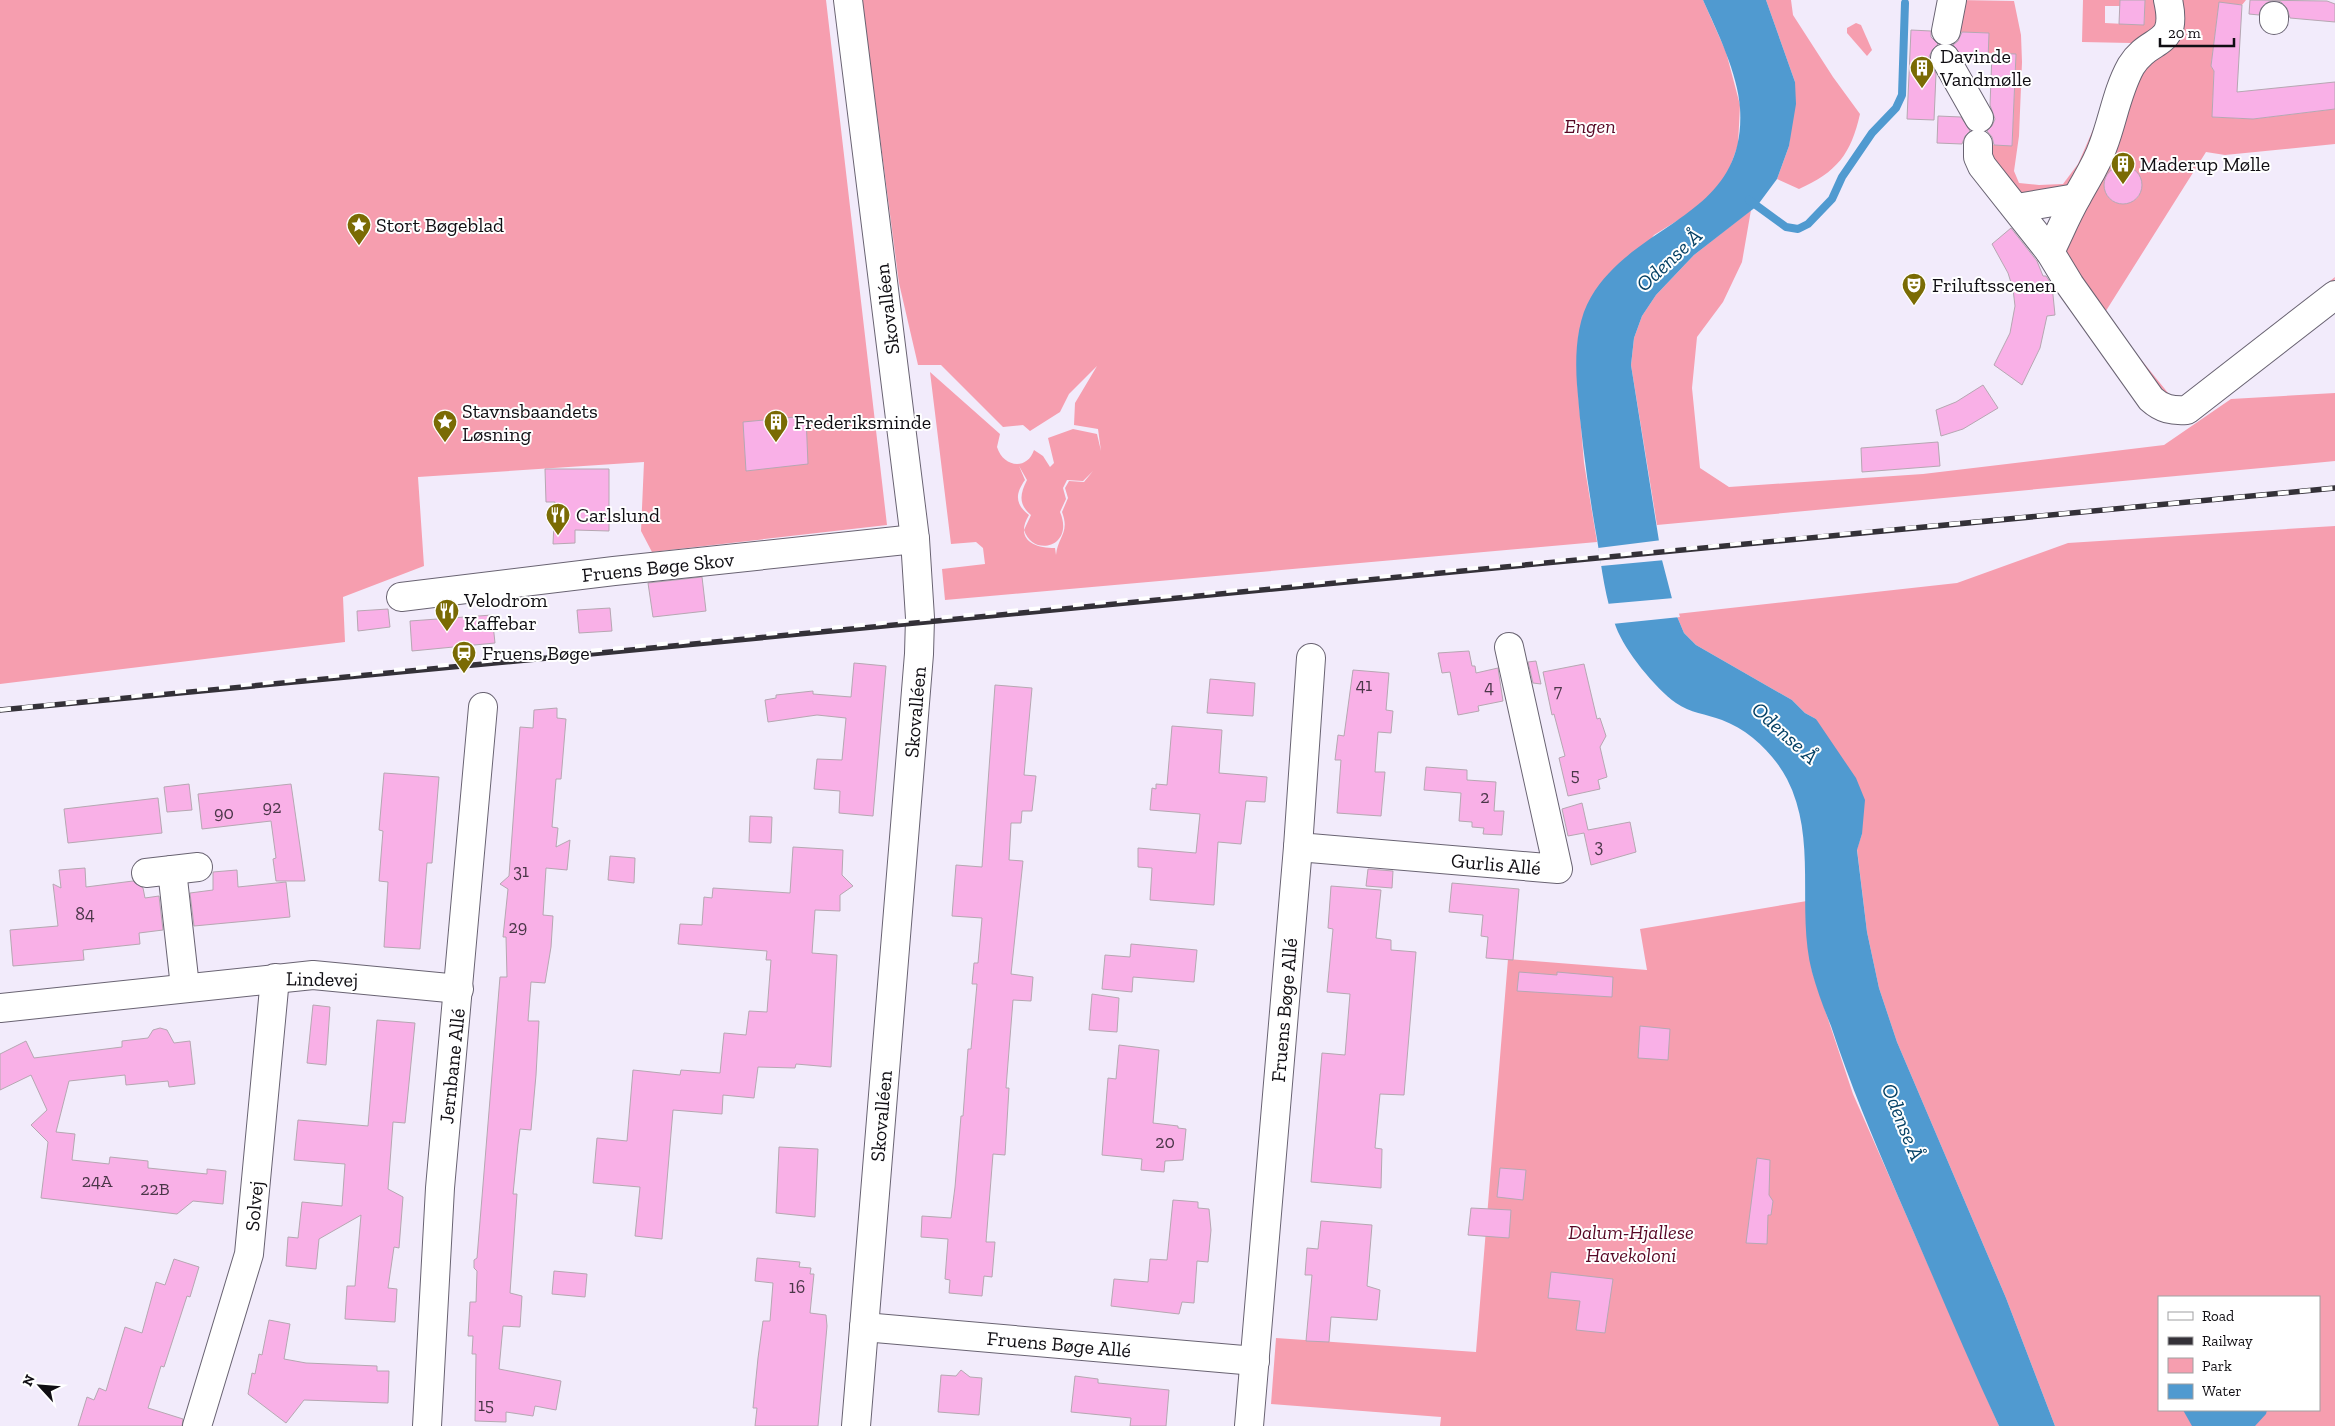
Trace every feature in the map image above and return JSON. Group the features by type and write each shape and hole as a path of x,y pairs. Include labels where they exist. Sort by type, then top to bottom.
{"street":[{"name":"Skovalléen","path":"848,0 916,539 920,609 919,654 856,1426"},
{"path":"1952,0 1945,45 1978,131 1978,157 1982,166 2050,252 2070,285 2151,399 2160,407 2169,410 2187,410 2335,295"},
{"path":"2050,252 2103,146 2118,97 2131,67 2139,56 2165,38 2168,33 2171,25 2168,0"},
{"path":"2017,208 2076,198"},
{"name":"Fruens Bøge Skov","path":"401,597 614,571 916,539"},
{"name":"Gurlis Allé","path":"1298,847 1558,869 1509,647"},
{"name":"Fruens Bøge Allé","path":"1249,1426 1298,847 1311,658"},
{"name":"Jernbane Allé","path":"427,1426 440,1188 483,707"},
{"path":"172,870 185,987"},
{"name":"Lindevej","path":"0,1008 313,975 459,989"},
{"name":"Solvej","path":"197,1426 250,1254 275,978"},
{"name":"Fruens Bøge Allé","path":"864,1327 1255,1361"}],"green space":[{"path":"0,0 826,0 887,525 652,552 641,531 644,462 418,477 424,566 343,597 345,642 0,684"},
{"name":"Engen","path":"862,0 1703,0 1726,52 1740,105 1738,145 1727,175 1708,197 1688,214 1654,235 1579,333 1577,379 1584,463 1597,542 945,600 942,569 985,564 983,548 976,542 951,544 930,372 1000,434 997,447 1004,459 1015,464 1021,464 1031,457 1034,450 1043,456 1050,467 1054,463 1048,438 1073,429 1097,434 1101,451 1098,429 1074,425 1075,403 1097,366 1069,394 1060,412 1030,431 1023,425 1003,427 941,365 918,365 899,283","holes":["1019,466 1027,480 1023,490 1022,503 1031,515 1024,530 1029,515 1021,507 1018,499 1019,490 1025,480","1093,471 1084,482 1069,481 1065,488 1068,498 1062,512 1065,525 1056,555 1055,548 1047,548 1033,544 1025,536 1024,530 1029,539 1043,546 1051,545 1058,540 1062,534 1063,524 1060,512 1066,499 1063,488 1067,480 1083,481"]},
{"path":"1766,0 1791,0 1793,15 1833,77 1860,114 1852,140 1840,160 1823,176 1799,189 1777,179 1789,146 1795,82"},
{"path":"1958,0 2014,1 2021,35 2022,62 2019,136 2014,171 2019,183 2039,185 2063,184 2078,164 2131,43 2082,42 2083,0 2120,0 2120,6 2105,6 2105,23 2144,25 2145,0 2164,0 2165,9 2081,183 2023,199 1983,145 2012,145 2016,55 1988,53 1988,33 1950,32"},
{"path":"2173,0 2246,0 2242,5 2219,3 2211,66 2214,71 2212,117 2253,119 2335,109 2335,144 2225,155 2206,152 2104,314 2177,404 2169,403 2157,397 2072,281 2062,256 2062,248 2071,220 2102,158 2133,74 2146,55 2168,45 2176,33 2177,17","holes":["2119,167 2125,167 2135,172 2141,185 2138,197 2129,203 2120,204 2113,201 2105,188 2105,181 2110,173"]},
{"path":"1856,23 1861,25 1872,50 1867,56 1847,33 1847,28"},
{"path":"1751,210 1742,262 1723,302 1697,337 1692,388 1700,468 1729,487 1923,474 2164,445 2231,399 2335,393 2335,461 1657,525 1631,365 1634,338 1642,316 1656,295 1694,255"},
{"path":"2335,277 2333,290 2190,402 2177,404"},
{"path":"2335,526 2335,1426 2055,1426 2006,1298 1897,1042 1879,988 1867,932 1857,849 1862,834 1816,719 1805,713 1792,700 1696,645 1684,633 1676,614 1957,583 2068,543"},
{"name":"Dalum-Hjallese Havekoloni","path":"1807,901 1807,936 1812,971 1853,1094 1999,1426 1440,1426 1441,1417 1271,1404 1276,1338 1476,1352 1508,959 1647,970 1640,929"}],"water":[{"name":"Odense Å","path":"1703,0 1766,0 1795,82 1796,104 1789,146 1777,179 1757,206 1694,255 1656,295 1642,316 1634,338 1631,365 1662,560 1676,614 1684,633 1696,645 1792,700 1805,713 1816,719 1856,778 1865,800 1862,834 1857,850 1867,932 1879,988 1897,1042 2006,1298 2055,1426 1999,1426 1871,1132 1846,1069 1812,972 1806,924 1802,826 1796,802 1787,779 1768,752 1751,736 1732,724 1681,706 1659,688 1626,647 1620,637 1609,606 1583,443 1576,374 1579,328 1591,297 1611,271 1634,250 1685,215 1708,196 1726,173 1737,145 1740,108 1735,81 1726,53"},
{"path":"2184,1411 2267,1411 2255,1426 2192,1426"}],"pier":[{"path":"1662,540 1665,560 1601,566 1598,548"},
{"path":"1674,598 1680,617 1612,624 1606,604"}],"building":[{"path":"2120,0 2145,0 2144,25 2119,24"},
{"path":"2250,0 2273,0 2261,8 2259,15 2249,14"},
{"path":"2275,0 2327,1 2335,4 2335,22 2290,18 2287,8 2281,2"},
{"path":"2219,2 2242,5 2237,92 2335,82 2335,109 2253,119 2212,117 2214,71 2211,66"},
{"path":"1911,30 1931,31 1931,37 1938,44 1932,50 1929,57 1936,74 1934,120 1907,119"},
{"path":"1962,32 1989,33 1988,60 1963,59 1953,45 1958,41"},
{"path":"1992,53 2016,54 2012,146 1994,145 1992,137 1987,131 1995,119 1990,105"},
{"path":"1938,116 1961,117 1970,131 1965,136 1962,144 1937,143"},
{"name":"Maderup Mølle","path":"2123,166 2136,172 2142,185 2136,198 2123,204 2110,198 2104,185 2110,172"},
{"path":"2011,228 2037,261 2043,276 2046,276 2052,285 2055,315 2047,316 2040,348 2022,385 1994,365 2010,333 2015,306 2013,289 2008,273 1992,244"},
{"path":"1983,385 1998,408 1963,429 1941,436 1936,410 1956,402"},
{"name":"Frederiksminde","path":"806,416 808,464 746,471 743,422"},
{"path":"1938,442 1940,466 1862,472 1861,448"},
{"path":"545,469 609,469 609,531 575,530 575,543 553,544 555,502 546,502"},
{"path":"702,577 706,611 653,617 648,583"},
{"path":"610,608 612,631 579,633 577,610"},
{"path":"388,609 390,627 358,631 357,611"},
{"path":"492,615 495,643 412,651 410,621"},
{"path":"1469,651 1472,666 1475,666 1476,673 1498,668 1503,701 1478,706 1479,711 1458,715 1450,672 1442,673 1438,653"},
{"path":"1536,661 1541,684 1533,683 1528,662"},
{"path":"854,663 886,666 873,816 839,813 840,791 814,789 817,759 842,760 846,718 817,715 768,722 765,700 776,698 776,695 813,691 813,694 851,697"},
{"path":"1584,664 1597,719 1600,718 1606,736 1600,747 1607,777 1598,780 1600,789 1568,796 1559,758 1565,756 1554,714 1552,715 1543,672"},
{"path":"1353,670 1389,673 1386,710 1393,711 1391,733 1378,732 1375,772 1385,772 1381,816 1337,813 1341,760 1335,760 1338,735 1344,736"},
{"path":"1210,679 1255,683 1253,716 1207,713"},
{"path":"995,685 1032,688 1024,775 1036,776 1032,811 1022,811 1021,823 1011,823 1009,860 1023,861 1011,974 1033,977 1031,1001 1013,1000 1006,1088 1009,1088 1005,1155 993,1154 986,1242 995,1242 992,1277 984,1276 982,1296 949,1293 950,1280 945,1279 948,1239 921,1237 922,1216 951,1218 961,1116 963,1116 968,1049 971,1049 977,984 972,984 974,963 978,963 982,918 952,916 956,865 982,867"},
{"path":"557,708 557,718 566,719 561,779 556,779 552,827 558,828 556,847 570,840 567,870 546,868 543,915 553,916 551,947 545,983 531,982 528,1021 539,1021 536,1075 531,1130 520,1129 513,1194 517,1194 510,1293 522,1296 520,1327 503,1326 499,1369 561,1381 556,1410 535,1406 533,1416 506,1412 506,1422 475,1421 476,1354 472,1354 473,1336 468,1336 470,1302 476,1302 477,1271 474,1268 474,1260 477,1258 500,977 507,977 506,937 503,937 508,889 500,884 509,876 520,727 533,728 534,710"},
{"path":"1172,726 1222,730 1219,773 1267,777 1265,802 1246,801 1241,844 1218,842 1214,905 1150,900 1152,868 1138,867 1138,848 1196,853 1200,814 1150,810 1152,788 1156,789 1156,784 1167,785"},
{"path":"1426,767 1467,770 1467,780 1496,782 1494,811 1504,811 1502,835 1483,834 1484,828 1472,827 1472,822 1459,821 1461,793 1424,790"},
{"path":"384,773 439,777 432,863 427,863 420,949 384,947 388,882 379,881 383,831 379,830"},
{"path":"189,784 192,810 167,812 164,787"},
{"path":"291,784 305,881 276,881 273,859 276,858 271,821 202,829 198,794"},
{"path":"158,798 162,833 68,843 64,809"},
{"path":"1582,803 1588,830 1630,822 1636,852 1591,865 1584,833 1568,836 1562,809"},
{"path":"750,816 772,817 771,843 749,842"},
{"path":"793,847 843,850 842,875 853,886 840,895 840,911 815,910 812,953 837,955 831,1067 796,1064 795,1068 758,1067 754,1098 723,1095 722,1114 673,1110 662,1239 635,1236 640,1187 593,1183 597,1138 627,1141 633,1070 680,1075 681,1070 720,1073 724,1033 746,1035 749,1011 767,1012 771,960 766,960 767,951 678,944 680,924 702,925 704,897 712,898 713,888 790,893"},
{"path":"610,856 635,858 634,883 608,880"},
{"path":"85,868 86,887 133,881 143,888 145,898 159,896 163,930 139,933 140,944 83,950 84,960 13,966 10,930 58,926 53,884 61,888 59,870"},
{"path":"1368,869 1393,871 1392,888 1366,886"},
{"path":"237,870 238,887 286,882 290,917 194,926 190,893 213,890 213,872"},
{"path":"1452,883 1519,889 1513,960 1486,958 1488,937 1481,936 1483,915 1449,912"},
{"path":"1331,886 1381,890 1376,938 1391,940 1391,950 1416,952 1404,1095 1380,1094 1375,1148 1382,1149 1381,1188 1311,1182 1322,1053 1345,1055 1350,994 1327,992 1333,929 1328,928"},
{"path":"1131,944 1197,950 1194,982 1133,977 1132,992 1102,989 1105,955 1130,957"},
{"path":"1519,972 1557,975 1557,972 1613,977 1612,997 1517,991"},
{"path":"1092,994 1119,998 1117,1032 1089,1030"},
{"path":"313,1005 330,1007 326,1065 307,1063"},
{"path":"377,1020 415,1023 405,1123 393,1122 388,1189 403,1197 399,1248 394,1247 388,1288 397,1289 395,1322 345,1319 347,1286 355,1286 361,1215 319,1239 316,1269 286,1266 288,1237 298,1238 302,1202 342,1206 345,1164 294,1160 298,1120 368,1126"},
{"path":"1640,1026 1670,1029 1668,1060 1638,1058"},
{"path":"160,1028 167,1030 174,1043 190,1041 195,1084 169,1087 168,1081 126,1085 125,1075 69,1081 56,1132 75,1134 72,1160 109,1164 110,1157 148,1161 148,1168 207,1174 207,1169 226,1171 223,1204 193,1201 177,1214 41,1198 48,1142 31,1125 47,1110 31,1075 0,1090 0,1054 26,1041 34,1058 122,1047 122,1041 148,1038 153,1030"},
{"path":"1119,1045 1159,1050 1153,1123 1178,1126 1178,1128 1186,1129 1183,1160 1165,1161 1164,1172 1141,1170 1142,1159 1102,1155 1108,1078 1116,1079"},
{"path":"779,1147 818,1149 815,1217 776,1213"},
{"path":"1757,1158 1770,1160 1769,1195 1773,1201 1771,1215 1768,1215 1767,1244 1746,1243"},
{"path":"1500,1168 1526,1170 1523,1200 1497,1197"},
{"path":"1173,1200 1198,1202 1198,1208 1209,1209 1211,1230 1208,1262 1197,1261 1194,1303 1182,1302 1179,1314 1111,1306 1114,1279 1148,1282 1150,1259 1167,1260"},
{"path":"1471,1208 1511,1210 1509,1238 1468,1235"},
{"path":"1321,1221 1372,1225 1367,1286 1380,1290 1377,1320 1331,1317 1329,1342 1306,1341 1312,1275 1305,1275 1307,1248 1318,1249"},
{"path":"757,1258 800,1262 799,1267 811,1268 810,1274 814,1274 810,1313 826,1315 827,1326 818,1426 755,1426 757,1408 753,1408 758,1358 763,1321 770,1321 773,1283 755,1281"},
{"path":"174,1259 199,1267 190,1297 187,1296 164,1367 161,1366 148,1408 183,1419 182,1426 78,1426 87,1397 94,1400 99,1388 106,1391 125,1327 142,1333 156,1282 165,1285"},
{"path":"554,1271 587,1274 585,1297 552,1294"},
{"path":"1551,1272 1613,1279 1605,1333 1576,1330 1580,1301 1548,1298"},
{"path":"269,1320 290,1324 284,1359 306,1363 377,1366 377,1371 389,1371 388,1403 304,1400 286,1423 248,1394 252,1373 255,1374 259,1354 262,1355"},
{"path":"961,1370 970,1377 982,1378 979,1415 938,1412 941,1375 956,1376"},
{"path":"1075,1376 1098,1379 1098,1383 1169,1390 1166,1426 1130,1426 1131,1418 1071,1412"}],"waterway":[{"path":"1749,200 1786,227 1798,229 1808,224 1832,199 1842,177 1872,133 1896,108 1902,95 1905,3"}],"railway":[{"path":"0,710 876,624 2335,488"}],"place":[{"name":"Davinde Vandmølle","path":"1922,89"},
{"name":"Maderup Mølle","path":"2123,185"},
{"name":"Stort Bøgeblad","path":"359,246"},
{"name":"Friluftsscenen","path":"1914,306"},
{"name":"Stavnsbaandets Løsning","path":"445,443"},
{"name":"Frederiksminde","path":"776,443"},
{"name":"Carlslund","path":"558,536"},
{"name":"Velodrom Kaffebar","path":"447,632"},
{"name":"Fruens Bøge","path":"464,674"}]}
